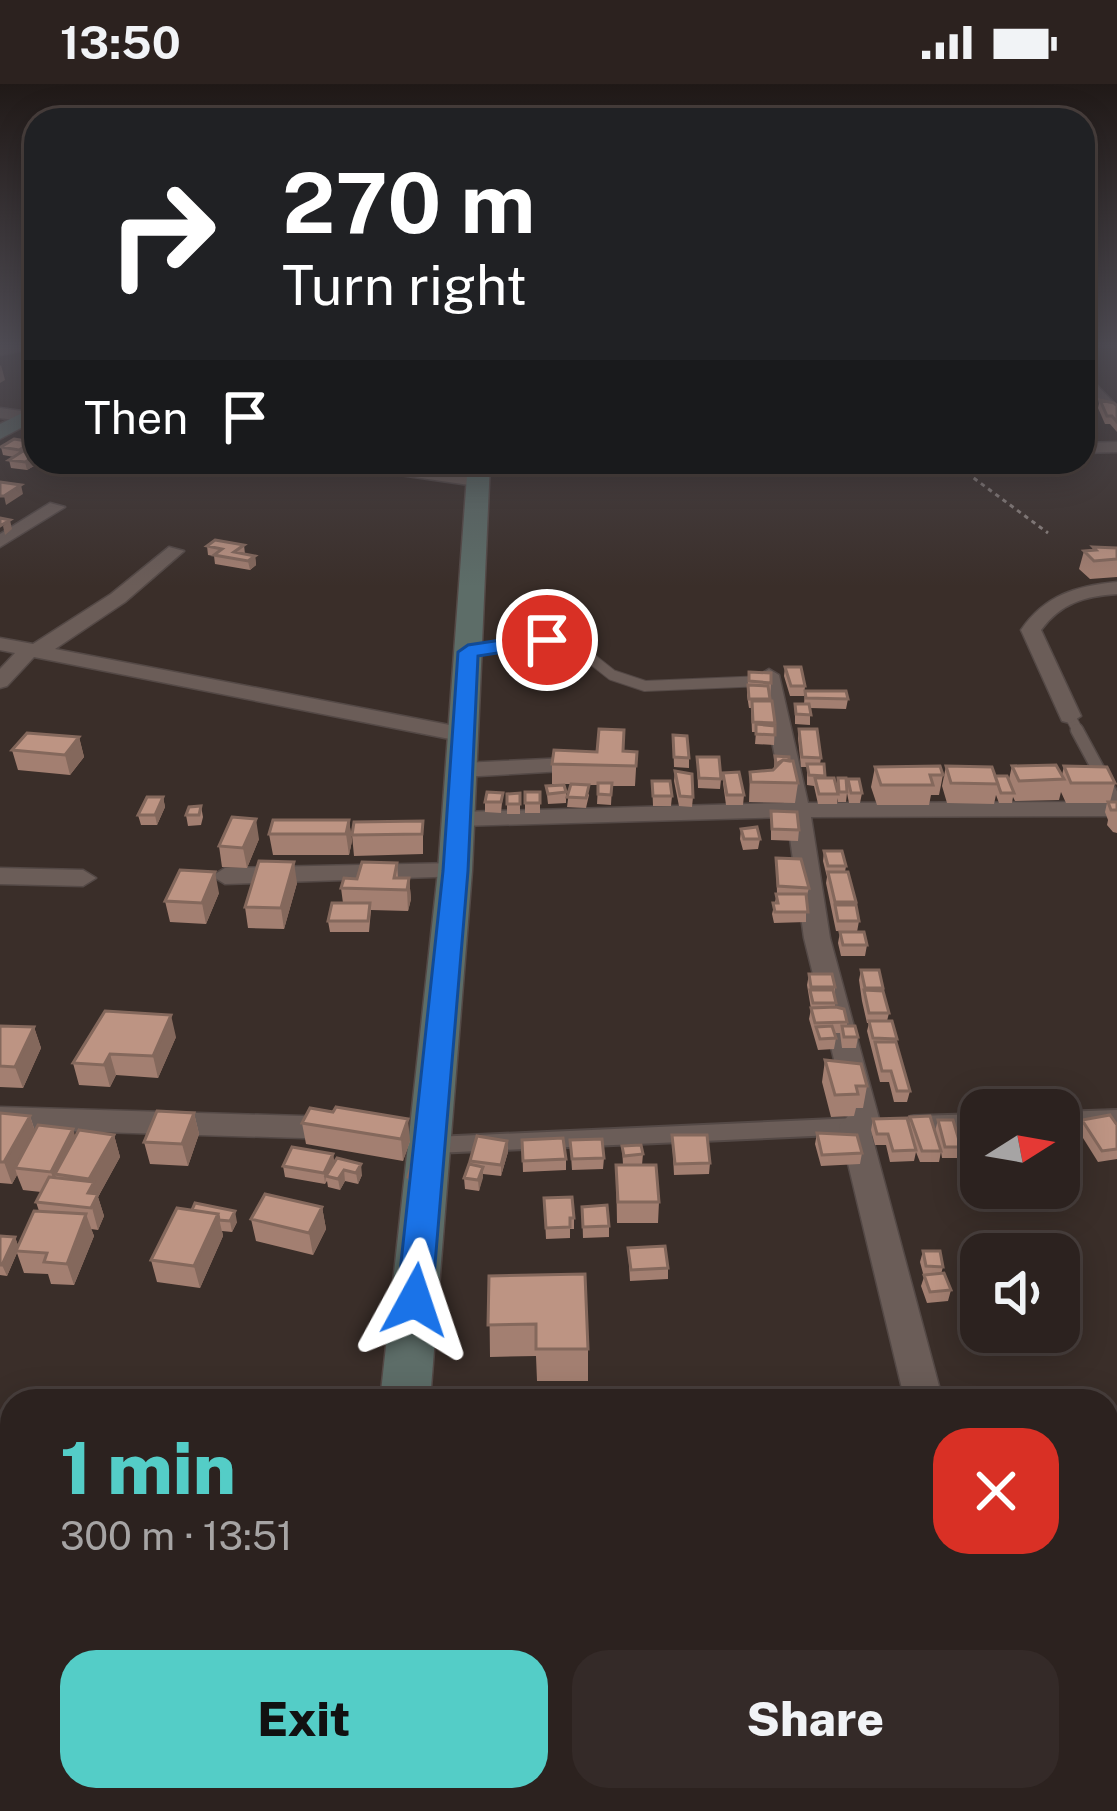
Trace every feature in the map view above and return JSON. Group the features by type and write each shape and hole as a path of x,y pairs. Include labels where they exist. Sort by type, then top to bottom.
{"street":[{"path":"406,1389 421,1136 455,871 478,474"},
{"path":"0,542 56,506"},
{"path":"0,682 33,651 118,598 175,551"},
{"path":"1070,716 1031,630 1054,604 1071,594 1117,588"},
{"path":"0,644 464,752 597,763"},
{"path":"770,678 799,812 818,938 921,1389"},
{"path":"459,818 1117,806"},
{"path":"225,876 455,871"},
{"path":"0,876 83,878"},
{"path":"0,1118 358,1129"}],"lane":[{"path":"468,652 547,640 574,645 612,675 644,686 770,678"},
{"path":"1070,716 1117,806"},
{"path":"1080,1119 1117,1118"},
{"path":"421,1136 960,1123"}],"path":[{"path":"968,474 1048,533"}],"building":[{"path":"14,439 24,441 19,450 1,447"},
{"path":"0,482 21,485 0,496"},
{"path":"215,540 244,545 234,552 255,556 248,561 214,555 222,549 207,546"},
{"path":"1093,547 1117,548 1117,559 1094,561 1084,551 1096,550"},
{"path":"785,667 801,667 805,686 791,686"},
{"path":"749,672 771,673 771,683 749,681"},
{"path":"748,685 768,686 770,699 749,699"},
{"path":"805,691 846,691 848,699 806,698"},
{"path":"752,701 772,701 775,723 753,722"},
{"path":"795,704 809,704 811,715 796,714"},
{"path":"756,724 775,726 775,735 756,734"},
{"path":"599,729 624,730 623,751 637,752 636,766 552,764 554,750 597,752"},
{"path":"799,729 817,729 821,758 802,757"},
{"path":"27,733 79,737 65,755 12,750"},
{"path":"673,735 687,736 689,758 674,757"},
{"path":"697,757 719,757 721,779 699,778"},
{"path":"783,760 793,761 798,783 751,782 750,772 773,770"},
{"path":"807,764 824,764 825,776 809,775"},
{"path":"1056,765 1064,779 1019,781 1012,766"},
{"path":"940,766 943,775 930,775 933,785 881,785 875,767"},
{"path":"946,766 992,767 998,784 951,783"},
{"path":"1064,766 1107,767 1115,783 1071,783"},
{"path":"675,771 692,774 693,797 680,796"},
{"path":"739,772 744,795 727,795 723,773"},
{"path":"995,776 1007,776 1014,793 1001,793"},
{"path":"815,778 834,778 838,794 819,794"},
{"path":"838,778 846,778 847,792 839,792"},
{"path":"848,779 859,779 862,793 851,793"},
{"path":"652,781 670,781 672,796 653,796"},
{"path":"598,783 612,783 611,795 598,794"},
{"path":"571,784 589,785 586,798 567,797"},
{"path":"564,785 566,792 548,794 546,786"},
{"path":"487,792 503,793 501,802 485,802"},
{"path":"525,792 540,792 540,803 525,803"},
{"path":"520,793 520,804 507,804 507,794"},
{"path":"147,797 163,797 155,815 138,815"},
{"path":"201,806 199,815 186,815 189,807"},
{"path":"771,811 797,812 799,830 772,829"},
{"path":"232,817 256,819 243,848 219,846"},
{"path":"273,820 349,820 346,834 269,834"},
{"path":"423,821 422,834 352,835 354,822"},
{"path":"757,827 760,839 744,839 741,829"},
{"path":"824,851 842,851 846,866 828,866"},
{"path":"776,858 801,859 809,888 778,886"},
{"path":"259,861 294,862 281,908 245,907"},
{"path":"362,862 397,863 394,878 409,878 407,890 341,888 344,878 357,879"},
{"path":"180,870 215,872 202,903 165,901"},
{"path":"828,872 848,872 856,902 835,902"},
{"path":"776,894 806,894 808,912 775,912"},
{"path":"332,903 370,903 368,921 328,921"},
{"path":"835,905 856,905 859,921 838,921"},
{"path":"840,932 864,932 867,945 843,945"},
{"path":"861,970 879,970 883,988 865,988"},
{"path":"809,974 832,974 835,987 811,987"},
{"path":"810,990 833,990 836,1003 813,1003"},
{"path":"864,990 883,991 889,1013 869,1013"},
{"path":"811,1008 844,1009 847,1022 815,1023"},
{"path":"105,1011 171,1015 153,1056 110,1054 104,1065 73,1063"},
{"path":"869,1021 892,1021 897,1039 873,1038"},
{"path":"0,1026 34,1027 15,1067 0,1066"},
{"path":"832,1026 836,1038 820,1039 816,1027"},
{"path":"842,1026 855,1026 858,1037 844,1037"},
{"path":"875,1042 896,1042 910,1091 897,1091 891,1071 882,1071"},
{"path":"825,1060 861,1064 867,1086 856,1086 858,1094 835,1095"},
{"path":"336,1107 408,1119 401,1139 302,1123 310,1108 333,1112"},
{"path":"157,1111 194,1113 182,1144 144,1142"},
{"path":"0,1113 30,1116 4,1162 0,1162"},
{"path":"1110,1115 1117,1125 1117,1149 1102,1151 1082,1120"},
{"path":"930,1116 941,1151 922,1151 910,1117"},
{"path":"907,1118 916,1150 893,1151 888,1134 877,1134 873,1119"},
{"path":"938,1120 953,1120 960,1147 945,1147"},
{"path":"38,1125 73,1129 51,1172 15,1168"},
{"path":"79,1130 114,1135 89,1179 55,1174"},
{"path":"817,1133 857,1135 862,1153 822,1155"},
{"path":"672,1135 707,1135 710,1163 675,1164"},
{"path":"477,1136 507,1141 501,1165 470,1161"},
{"path":"563,1138 566,1159 523,1161 522,1140"},
{"path":"602,1139 604,1158 572,1159 570,1140"},
{"path":"641,1145 643,1154 624,1156 622,1146"},
{"path":"292,1147 333,1154 324,1173 283,1166"},
{"path":"337,1158 361,1164 356,1173 344,1170 338,1179 326,1176"},
{"path":"412,1163 434,1165 430,1180 408,1177"},
{"path":"469,1164 483,1167 478,1180 464,1178"},
{"path":"616,1165 656,1165 659,1202 618,1202"},
{"path":"49,1177 94,1182 88,1193 98,1194 91,1208 36,1202"},
{"path":"265,1194 322,1207 309,1233 251,1219"},
{"path":"572,1197 570,1227 546,1228 544,1198"},
{"path":"195,1203 235,1211 230,1221 219,1220 218,1214 192,1210"},
{"path":"607,1205 609,1226 583,1227 582,1207"},
{"path":"177,1208 218,1214 194,1266 151,1260"},
{"path":"34,1211 86,1214 67,1264 44,1262 47,1253 16,1251"},
{"path":"0,1236 15,1237 2,1265 0,1265"},
{"path":"665,1246 668,1268 631,1270 628,1248"},
{"path":"923,1251 940,1251 943,1267 926,1266"},
{"path":"944,1273 951,1290 930,1292 924,1275"},
{"path":"585,1274 588,1349 536,1349 536,1324 488,1325 489,1276"}],"route":[{"path":"415,1300 455,871 468,652 547,640"}]}
